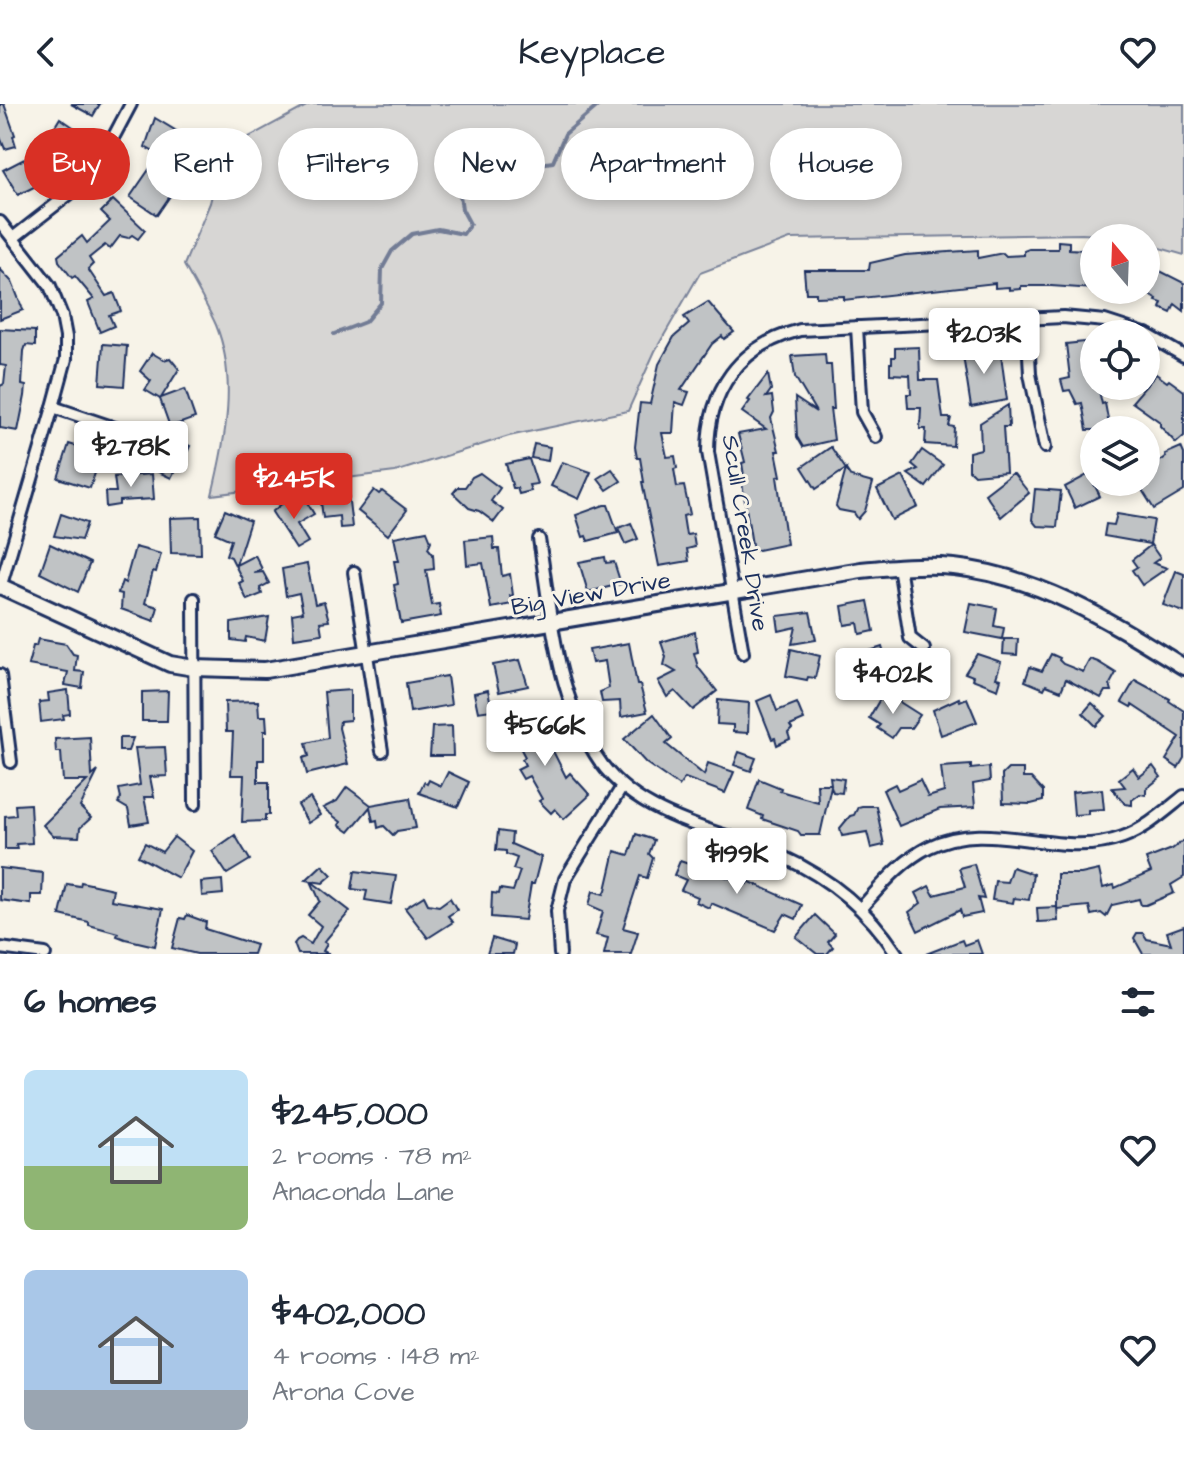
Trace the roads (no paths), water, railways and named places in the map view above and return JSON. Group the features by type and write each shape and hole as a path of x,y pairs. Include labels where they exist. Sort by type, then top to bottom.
{"street":[{"path":"13,238 77,188 97,168 131,104"},
{"path":"0,222 50,286 62,316 66,359 0,587"},
{"path":"1027,318 1030,374 1045,447"},
{"name":"Scull Creek Drive","path":"743,653 708,452 708,426 715,401 728,378 745,359 781,335 800,330 1027,318 1094,320"},
{"path":"857,327 862,412 876,437"},
{"name":"Scull Creek Drive","path":"1160,342 1184,356"},
{"path":"53,407 124,431"},
{"path":"539,539 561,675 568,699 596,756 622,787 674,817 784,857 828,882 861,908 897,954"},
{"path":"899,566 910,638 924,649"},
{"name":"Big View Drive","path":"0,587 170,664 194,668 265,670 899,566 953,567 1004,577 1066,599 1111,622 1184,667"},
{"path":"354,572 382,751"},
{"path":"194,599 195,804"},
{"path":"0,675 11,762"},
{"path":"560,954 557,911 565,879 622,787"},
{"path":"861,908 904,861 959,836 984,834 1064,844 1092,844 1123,837 1155,820 1184,796"},
{"path":"0,948 45,954"}],"waterway":[{"path":"334,334 365,322 381,303 382,269 392,251 412,234 438,229 463,234 470,224 462,209 460,195 472,189 491,188 512,168 553,162 565,134 600,104"}]}
